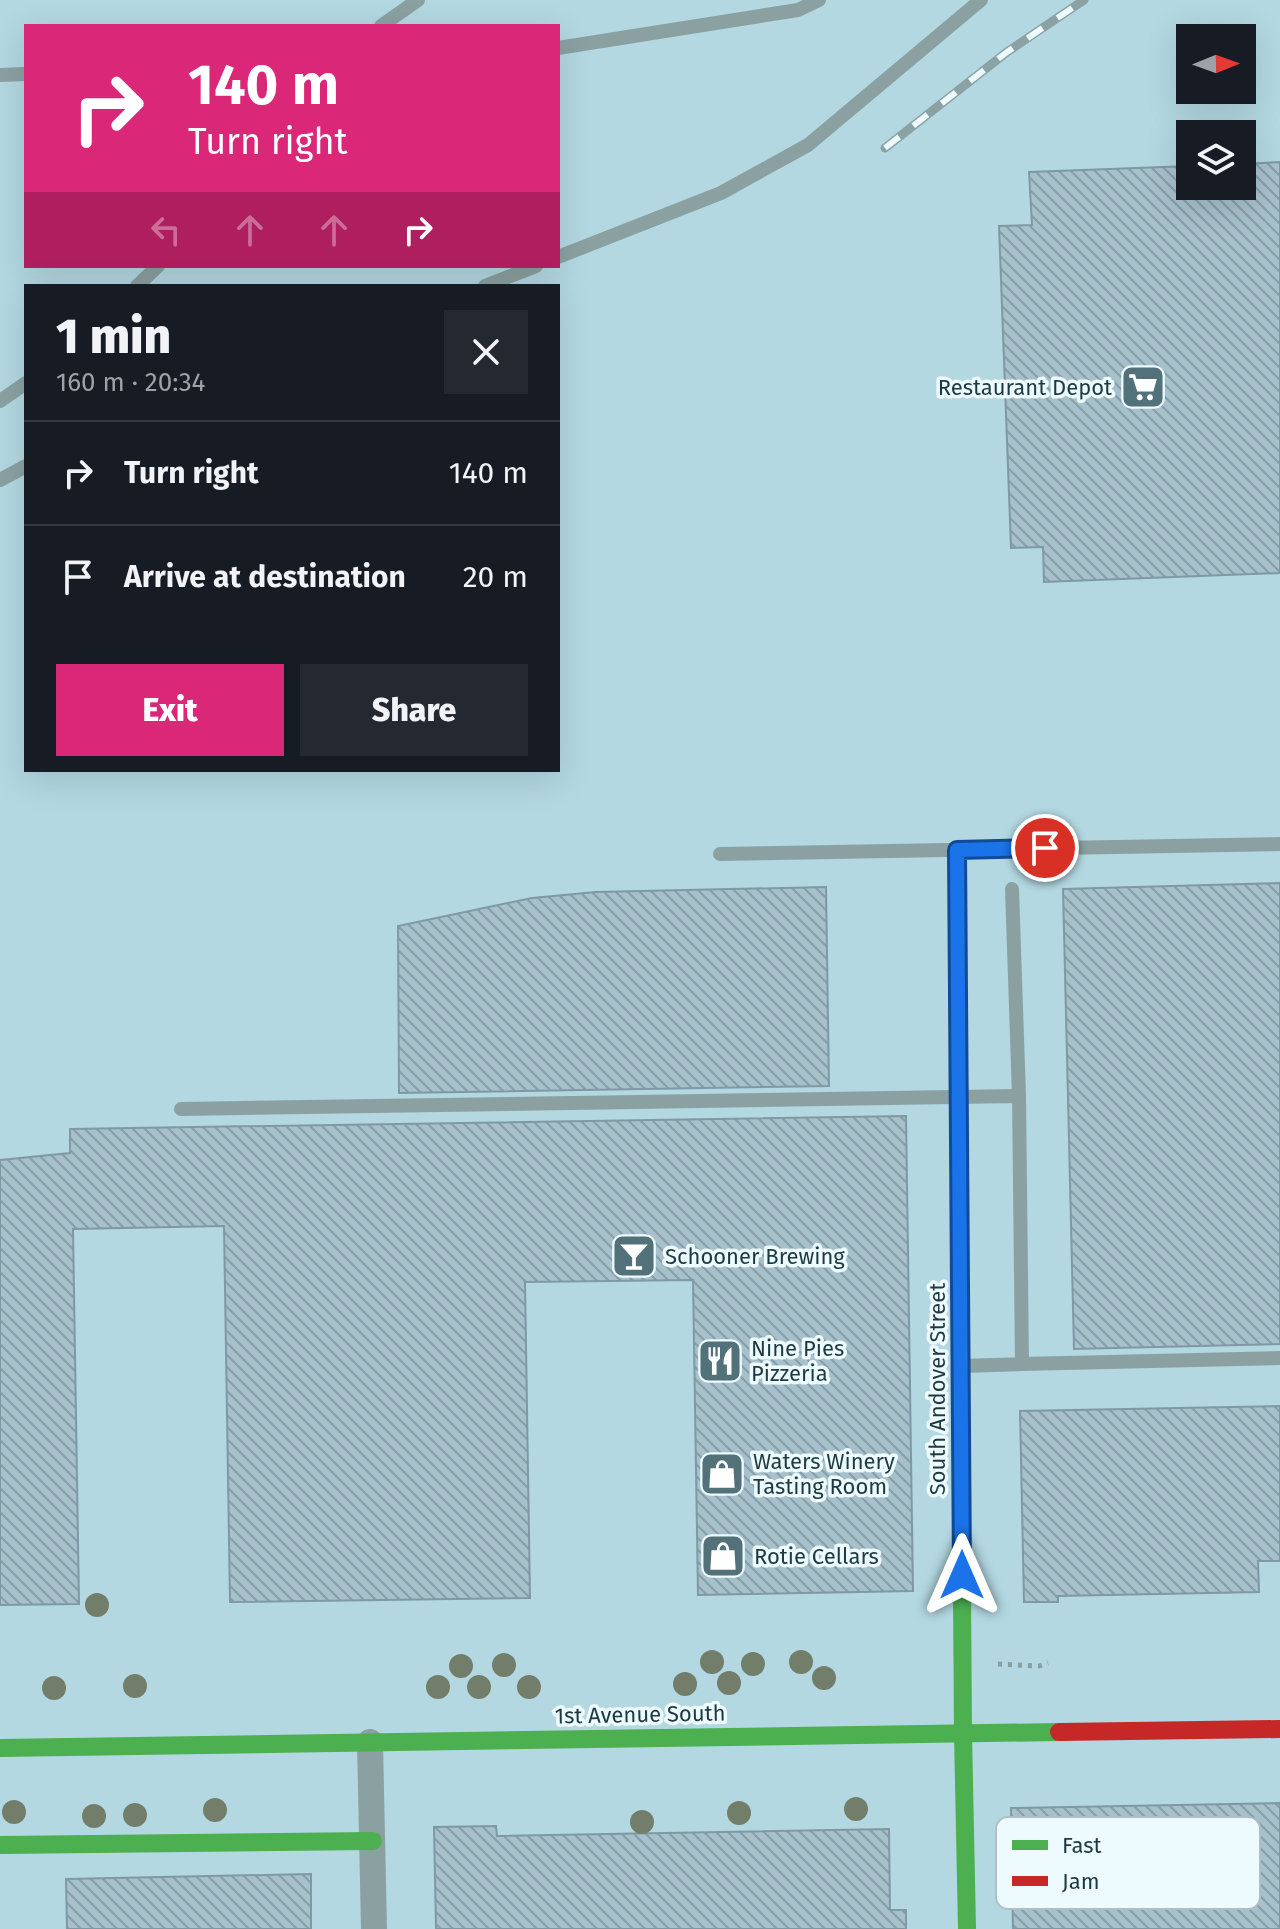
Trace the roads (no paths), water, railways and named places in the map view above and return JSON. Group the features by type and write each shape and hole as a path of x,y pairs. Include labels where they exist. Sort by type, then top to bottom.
{"street":[{"name":"South Andover Street","path":"957,876 967,1929"},
{"name":"1st Avenue South","path":"0,1748 1280,1729"},
{"path":"370,1742 374,1929"},
{"path":"0,1845 373,1841"}],"lane":[{"path":"384,24 418,0"},
{"path":"560,48 798,10 819,0"},
{"path":"560,256 721,193 808,145 981,0"},
{"path":"0,75 24,74"},
{"path":"139,284 156,268"},
{"path":"490,284 531,268"},
{"path":"0,401 24,384"},
{"path":"0,480 24,467"},
{"path":"720,854 1280,844"},
{"name":"South Andover Street","path":"957,850 957,876"},
{"path":"1012,889 1019,1096 1022,1364"},
{"path":"181,1109 1019,1096"},
{"path":"961,1366 1280,1358"}],"railway":[{"path":"885,148 1007,52 1084,0"}],"place":[{"name":"Restaurant Depot","path":"1143,387"},
{"name":"Schooner Brewing","path":"634,1256"},
{"name":"Nine Pies Pizzeria","path":"720,1361"},
{"name":"Waters Winery Tasting Room","path":"722,1474"},
{"name":"Rotie Cellars","path":"723,1556"}]}
